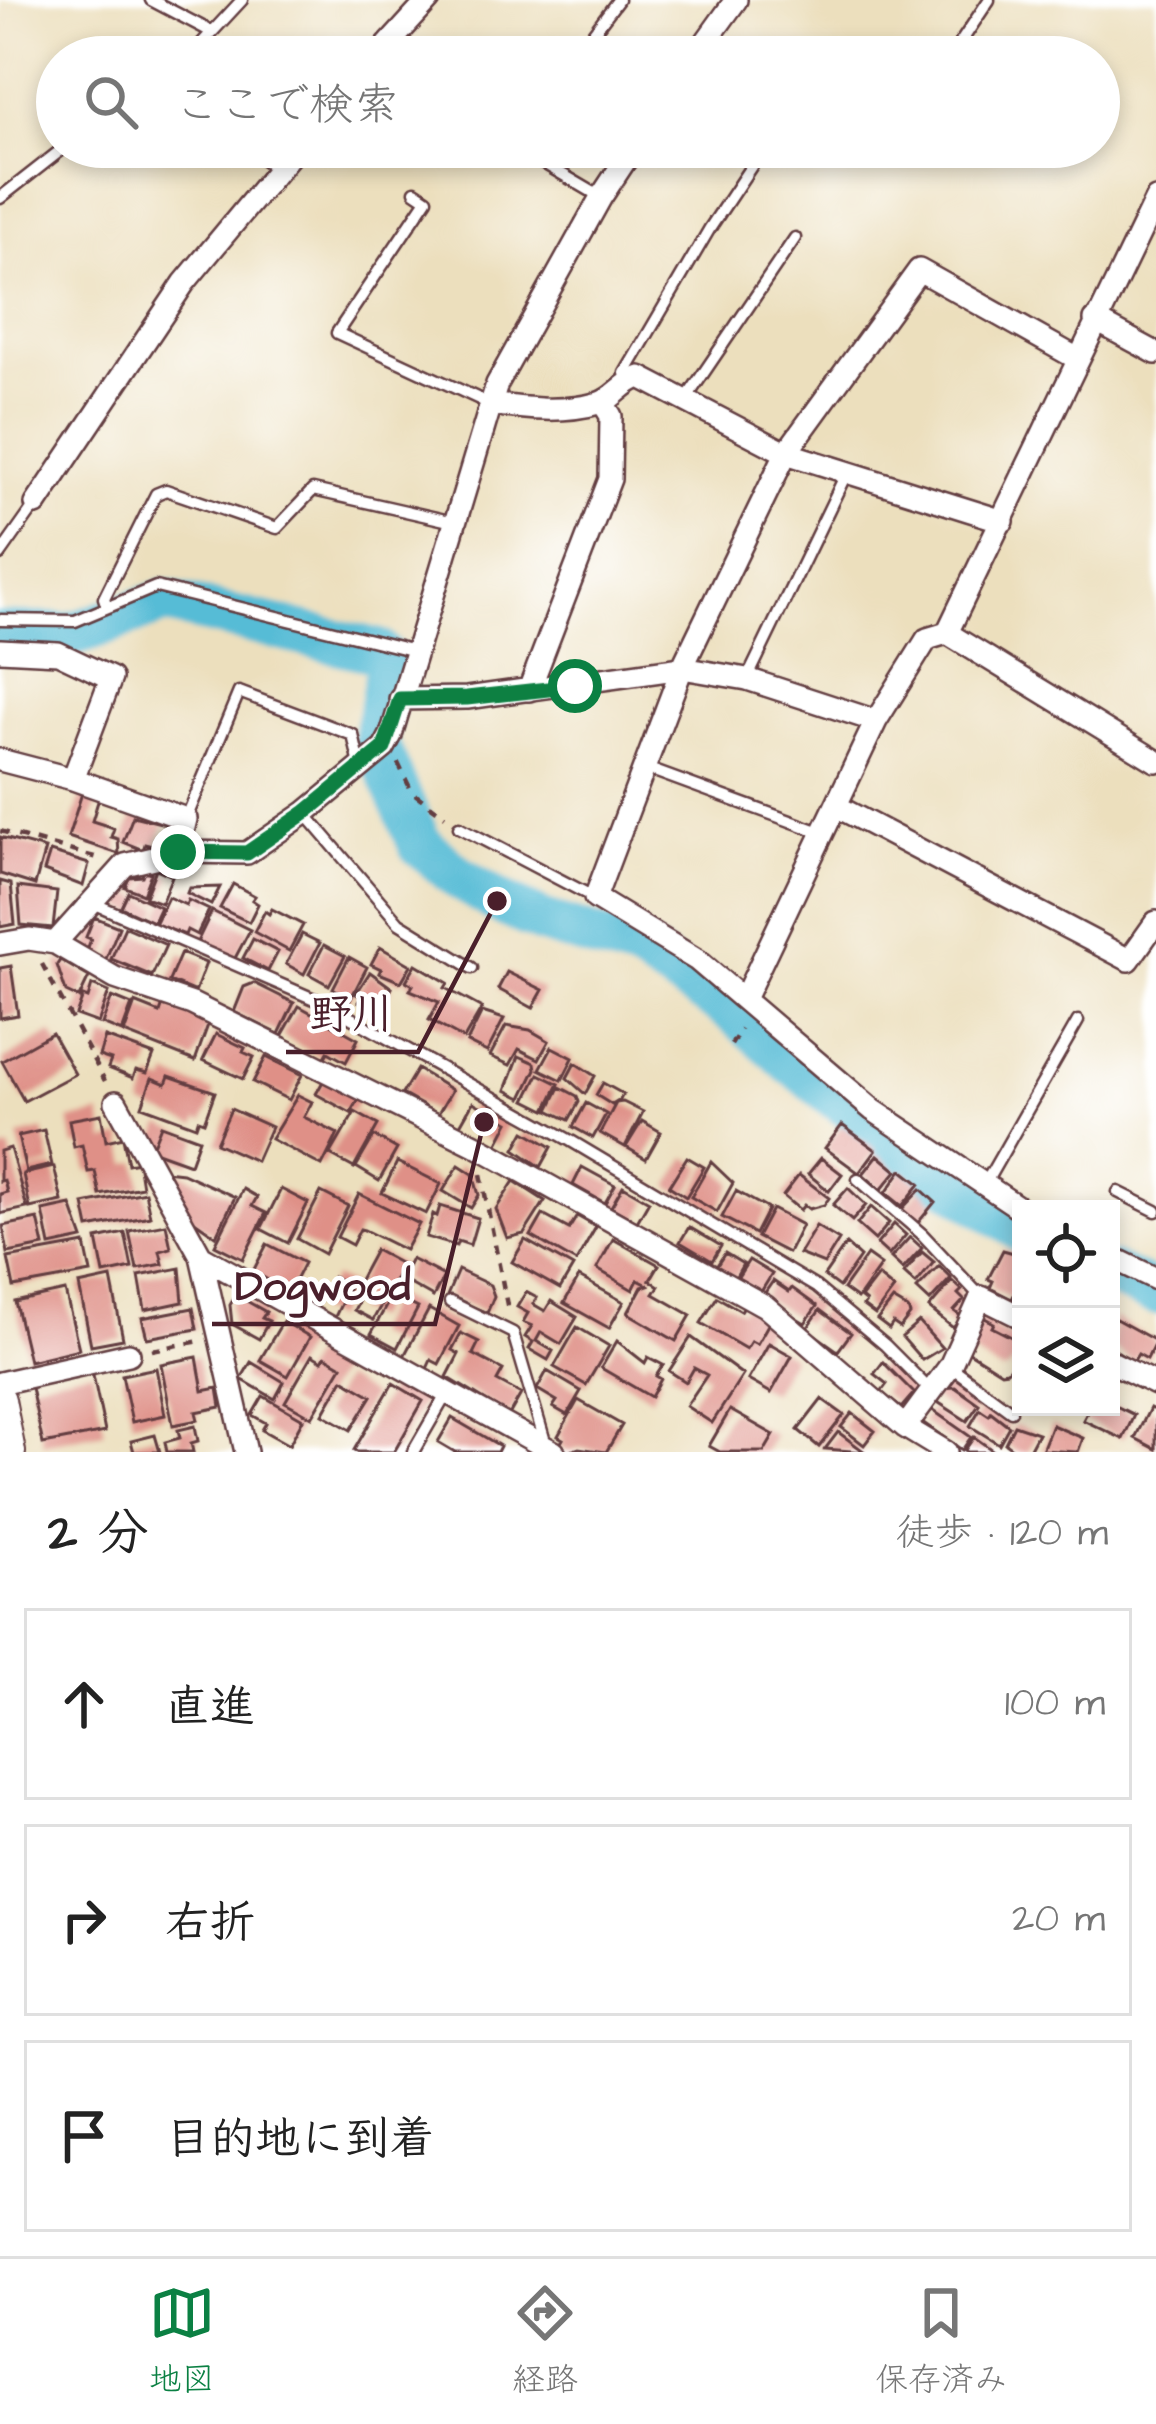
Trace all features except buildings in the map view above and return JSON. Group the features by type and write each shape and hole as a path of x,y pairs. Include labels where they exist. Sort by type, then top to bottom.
{"street":[{"path":"396,36 428,0"},
{"path":"710,36 736,0"},
{"path":"55,943 124,865 178,852 247,853 305,813 375,754 400,699 496,384 620,168"},
{"path":"36,504 184,283 277,169"},
{"path":"745,997 876,721 927,639 947,633 1156,199"},
{"path":"1012,1204 873,1110 698,960 595,898 682,668 786,453 919,270 1078,359"},
{"path":"1096,320 1156,353"},
{"path":"490,404 536,410 603,403 627,381 640,377 786,453 1003,521"},
{"path":"529,690 610,479 611,416 603,403"},
{"path":"947,633 1156,760"},
{"path":"0,650 58,652 111,678 73,779"},
{"path":"400,699 467,698 682,668 747,679 876,721"},
{"path":"0,760 73,779 186,819 178,852"},
{"path":"836,806 1130,960 1156,922"},
{"path":"0,944 55,943 115,978 192,1004 475,1145 765,1306 905,1427 946,1452"},
{"path":"116,1102 200,1256 246,1452"},
{"path":"200,1256 550,1450"},
{"path":"1120,1261 1156,1279"},
{"path":"905,1427 950,1366 981,1297 1012,1312"},
{"path":"0,1383 129,1354"},
{"path":"1120,1366 1156,1384"},
{"path":"0,1400 10,1452"}],"lane":[{"path":"151,0 212,32"},
{"path":"208,36 242,0"},
{"path":"591,36 618,0"},
{"path":"965,36 988,0"},
{"path":"0,198 38,168"},
{"path":"552,168 601,197"},
{"path":"627,381 625,373 750,168"},
{"path":"416,191 427,199 337,333 490,404"},
{"path":"686,399 795,238"},
{"path":"747,679 848,472"},
{"path":"107,608 104,598 114,577 156,494 166,490 277,528 313,490 454,522"},
{"path":"0,556 36,504"},
{"path":"0,620 75,621 156,587 415,651"},
{"path":"186,819 239,692 353,735 375,754"},
{"path":"645,767 823,833"},
{"path":"305,813 398,923 472,968"},
{"path":"459,827 595,898"},
{"path":"90,901 328,1005 670,1199 816,1287 931,1391"},
{"path":"984,1187 1078,1021"},
{"path":"858,1179 922,1234 981,1297"},
{"path":"1118,1192 1156,1211"},
{"path":"450,1303 513,1333 550,1450"},
{"path":"950,1366 1011,1412"},
{"path":"413,1452 447,1393"}],"path":[{"path":"375,754 412,792 459,827"},
{"path":"0,831 124,865"},
{"path":"29,940 116,1102"},
{"path":"475,1145 513,1333"},
{"path":"129,1354 219,1337"}],"waterway":[{"path":"0,634 70,635 165,602 377,651 389,663 375,741 420,844 459,878 497,901 543,922 640,951 733,1011 941,1178 1012,1224"},
{"path":"1120,1278 1156,1293"}],"place":[{"name":"野川","path":"497,901"},
{"name":"Dogwood","path":"484,1122"}],"route":[{"path":"178,852 247,853 384,748 400,699 467,698 575,686"}]}
